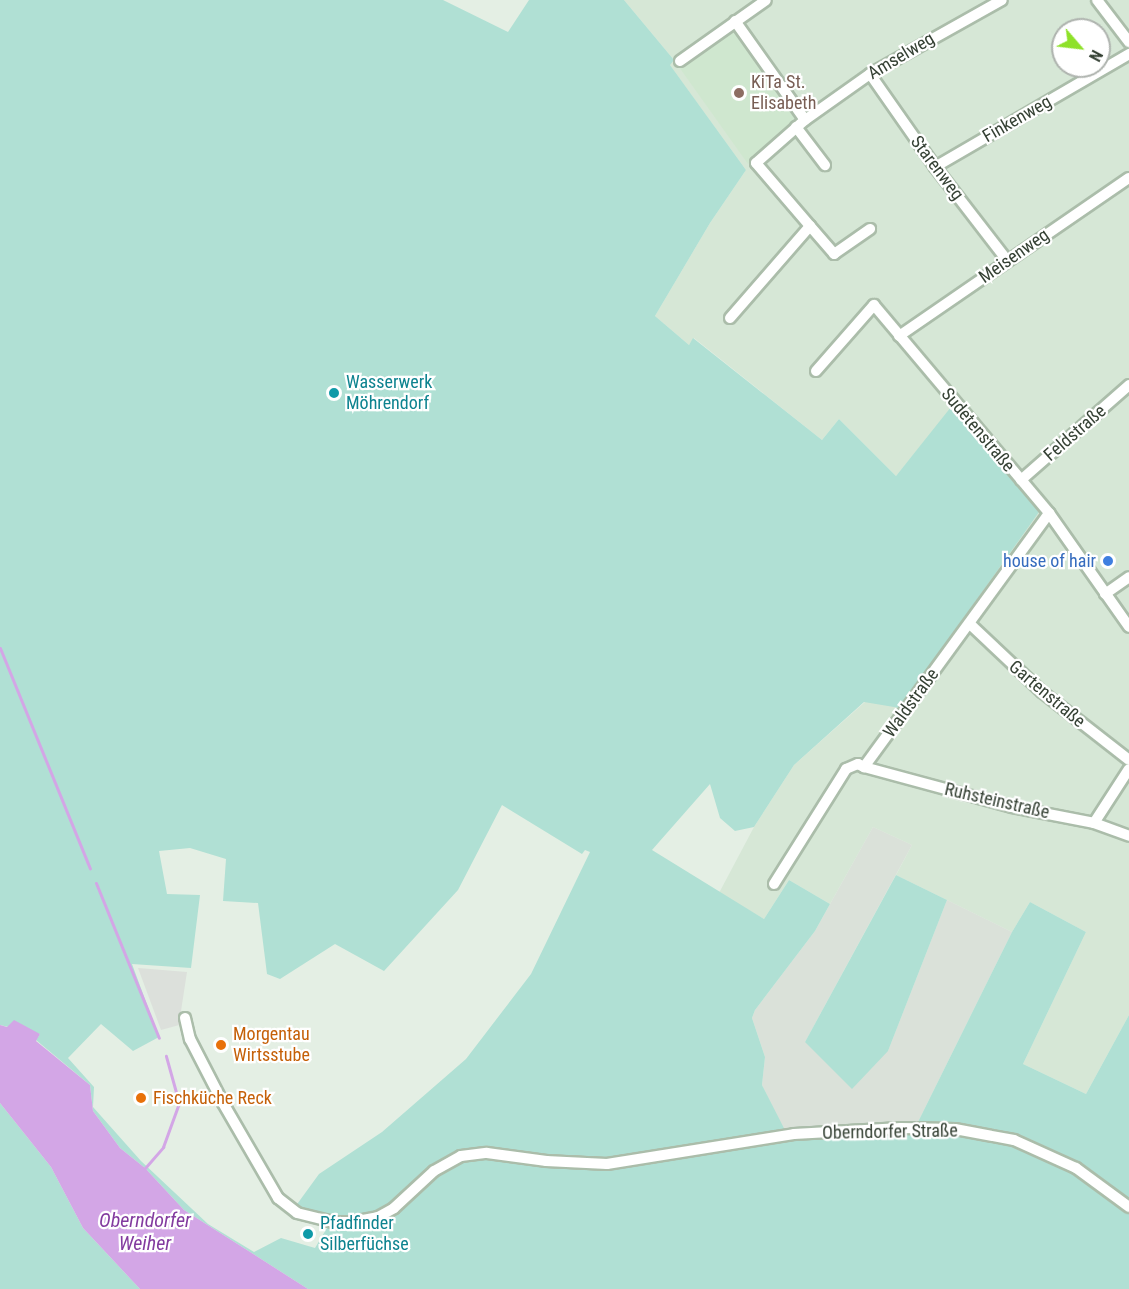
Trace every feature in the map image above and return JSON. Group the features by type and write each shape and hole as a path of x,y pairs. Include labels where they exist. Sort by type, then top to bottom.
{"street":[{"path":"680,61 766,0"},
{"name":"Amselweg","path":"870,229 834,254 756,163 800,124 870,74 1002,0"},
{"path":"1097,0 1129,42"},
{"path":"735,21 825,165"},
{"name":"Finkenweg","path":"935,167 1129,54"},
{"name":"Starenweg","path":"870,74 935,167 1007,260"},
{"name":"Meisenweg","path":"899,336 1129,178"},
{"path":"730,318 810,226"},
{"name":"Sudetenstraße","path":"816,371 874,305 1048,513 1129,627"},
{"name":"Feldstraße","path":"1021,480 1129,385"},
{"name":"Waldstraße","path":"774,884 846,769 858,764 864,767 970,624 1048,513"},
{"path":"1105,594 1129,577"},
{"name":"Gartenstraße","path":"970,624 1042,692 1129,760"},
{"name":"Ruhsteinstraße","path":"864,767 1012,807 1094,823 1129,836"},
{"path":"1094,823 1129,769"},
{"name":"Oberndorfer Straße","path":"185,1018 190,1039 223,1103 278,1198 290,1209 308,1217 342,1222 378,1216 394,1208 434,1171 461,1156 487,1154 557,1162 607,1164 776,1137 901,1128 956,1129 989,1133 1014,1140 1076,1168 1129,1207"}],"shaded area":[{"path":"0,0 443,0 508,32 529,0 624,0 674,60 670,65 746,170 710,223 655,316 689,345 693,338 822,440 839,419 896,476 951,407 1039,512 900,708 864,702 794,765 754,827 735,831 720,818 710,784 652,850 764,919 789,880 830,904 815,931 755,1010 752,1018 765,1057 762,1085 789,1138 918,1122 1012,932 1030,902 1086,932 1023,1064 1086,1094 1129,1015 1129,1289 308,1289 184,1210 145,1168 120,1148 93,1111 90,1085 36,1040 40,1034 0,1025","holes":["502,805 582,854 585,850 590,852 531,974 466,1059 382,1132 319,1174 295,1207 330,1223 315,1248 281,1238 254,1252 208,1224 141,1161 93,1107 94,1087 68,1058 101,1024 133,1051 159,1037 132,964 191,968 200,895 167,894 159,851 190,848 226,859 223,901 258,903 267,974 280,979 335,944 384,971 458,890"]},
{"path":"624,0 1129,0 1129,1015 1086,1094 1023,1064 1086,932 1030,902 1012,932 896,875 912,845 873,827 830,904 789,880 764,919 719,893 754,827 794,765 865,702 952,408 896,476 839,419 822,440 694,338 689,345 655,316 710,223 746,170 669,64 674,60"},
{"name":"KiTa St. Elisabeth","path":"734,27 799,119 748,164 679,67"},
{"path":"873,827 912,845 805,1042 888,1051 947,900 1012,932 918,1122 788,1138 762,1085 765,1057 752,1018 755,1010 815,931"},
{"path":"896,875 947,900 888,1051 852,1089 805,1042"},
{"path":"138,968 187,972 181,1011 183,1024 161,1030"},
{"path":"0,1103 51,1167 83,1228 140,1289 0,1289"}],"water":[{"name":"Oberndorfer Weiher","path":"14,1020 40,1034 36,1041 90,1085 93,1111 120,1148 145,1168 184,1210 308,1289 140,1289 83,1228 51,1167 0,1103 0,1025 7,1027"}],"waterway":[{"path":"0,648 90,868"},
{"path":"96,883 159,1038"},
{"path":"145,1168 163,1147 179,1103 166,1056"}],"place":[{"name":"KiTa St. Elisabeth","path":"739,93"},
{"name":"Wasserwerk Möhrendorf","path":"334,393"},
{"name":"house of hair","path":"1108,561"},
{"name":"Morgentau Wirtsstube","path":"221,1045"},
{"name":"Fischküche Reck","path":"141,1098"},
{"name":"Pfadfinder Silberfüchse","path":"308,1234"}]}
